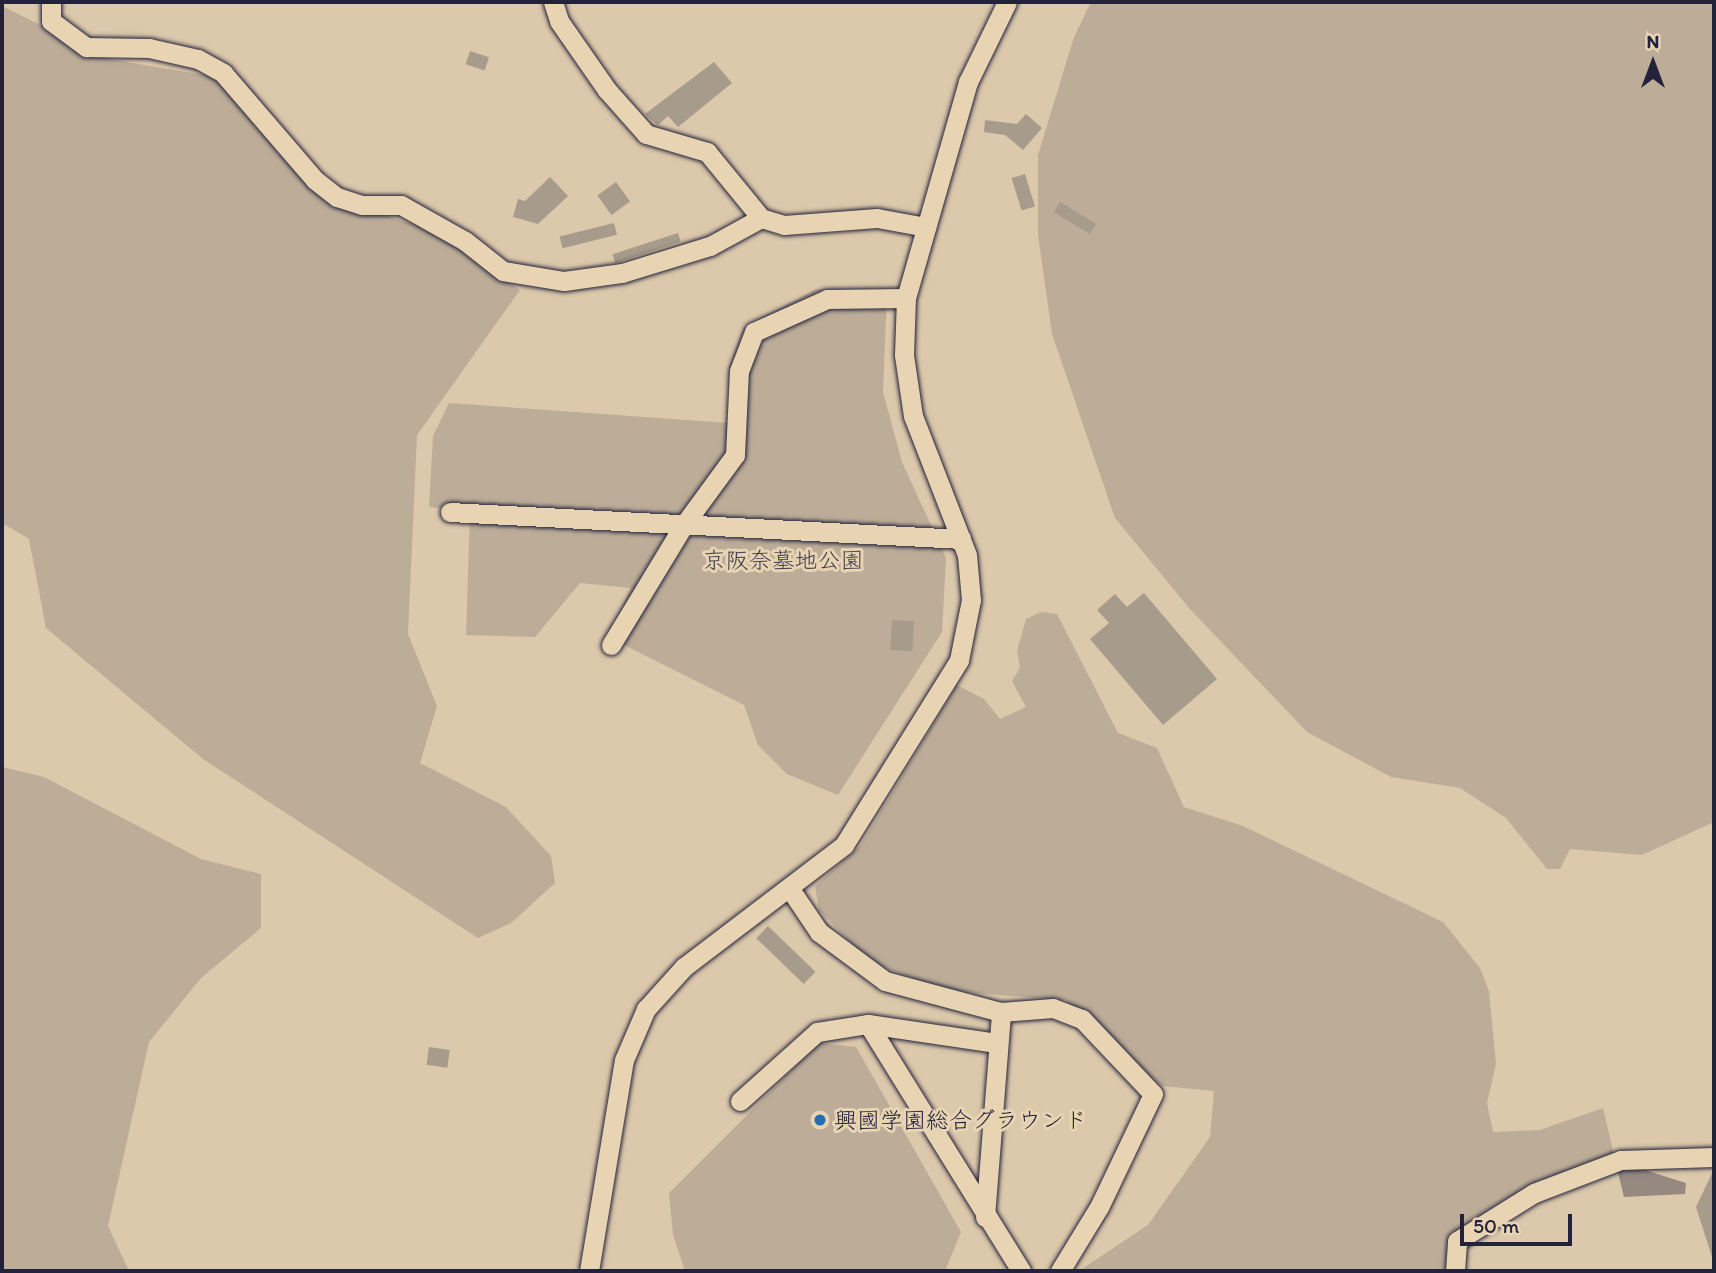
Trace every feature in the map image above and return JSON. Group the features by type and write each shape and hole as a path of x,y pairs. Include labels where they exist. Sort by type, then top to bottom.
{"street":[{"path":"51,2 51,21 86,47 149,48 198,59 223,73 315,180 337,197 362,205 401,205 464,241 503,271 564,281 622,273 710,246 761,218"},
{"path":"553,2 559,21 607,90 646,134 707,152 761,218 784,225 877,218 926,227"},
{"path":"589,1271 624,1060 646,1009 684,967 790,889 844,845 959,660 971,600 961,539 913,416 904,355 906,298 968,82 1007,2"},
{"path":"611,645 683,526 735,455 739,371 754,332 827,299 906,298"},
{"path":"450,512 961,539"},
{"path":"790,889 819,932 886,981 1001,1012 1054,1008 1082,1019 1153,1094 1098,1207 1060,1271"},
{"path":"985,1217 1001,1012"},
{"path":"740,1101 817,1032 868,1024 997,1043"},
{"path":"868,1024 985,1217 1021,1271"},
{"path":"1455,1271 1457,1241 1534,1193 1621,1160 1714,1157"}],"green space":[{"path":"1091,2 1714,2 1714,822 1642,855 1570,849 1560,869 1547,869 1506,818 1460,788 1391,777 1307,732 1189,608 1115,518 1052,334 1038,235 1038,155 1074,37"},
{"path":"2,6 109,59 221,78 328,197 431,230 520,290 417,435 408,634 437,706 420,763 506,807 551,856 555,883 511,923 478,938 203,759 46,628 29,539 2,523"},
{"name":"京阪奈墓地公園","path":"816,289 887,294 883,392 902,462 946,558 942,632 838,795 787,774 758,745 744,705 608,637 631,588 580,583 535,637 466,635 470,511 429,507 433,436 449,403 728,423 729,367 743,328"},
{"path":"1041,612 1057,614 1118,733 1157,748 1184,807 1243,826 1443,922 1480,968 1489,991 1496,1064 1487,1103 1493,1132 1540,1130 1603,1108 1614,1155 1460,1229 1451,1271 1079,1271 1148,1225 1210,1137 1214,1091 1163,1086 1136,1068 1066,1000 946,991 870,962 819,910 815,886 861,845 957,685 984,699 1000,719 1026,707 1012,681 1020,668 1017,651 1026,619"},
{"path":"2,767 44,777 201,859 261,874 261,928 201,978 149,1042 108,1226 129,1271 2,1271"},
{"name":"興國学園総合グラウンド","path":"819,1043 856,1047 961,1232 945,1271 685,1271 673,1235 669,1193"}],"shaded area":[{"path":"1632,1166 1686,1183 1685,1194 1624,1197 1617,1169"}],"building":[{"path":"470,51 489,57 485,70 466,64"},
{"path":"714,62 732,83 678,127 668,116 658,125 645,114"},
{"path":"1026,114 1042,128 1023,150 1005,135 984,132 985,120 1017,124"},
{"path":"1025,174 1035,207 1022,211 1012,178"},
{"path":"550,177 568,196 538,224 513,217 518,199 525,201"},
{"path":"616,182 630,201 611,215 597,196"},
{"path":"1060,202 1096,224 1090,234 1054,212"},
{"path":"614,223 617,235 563,248 560,237"},
{"path":"678,233 681,242 615,263 612,254"},
{"path":"1144,593 1217,679 1163,725 1090,639 1109,623 1097,610 1115,594 1127,607"},
{"path":"892,620 914,621 912,651 890,650"},
{"path":"768,926 815,972 804,984 756,938"},
{"path":"429,1047 450,1050 447,1068 426,1065"},
{"path":"1714,1169 1714,1257 1712,1257 1696,1207"}],"place":[{"name":"興國学園総合グラウンド","path":"820,1120"}]}
